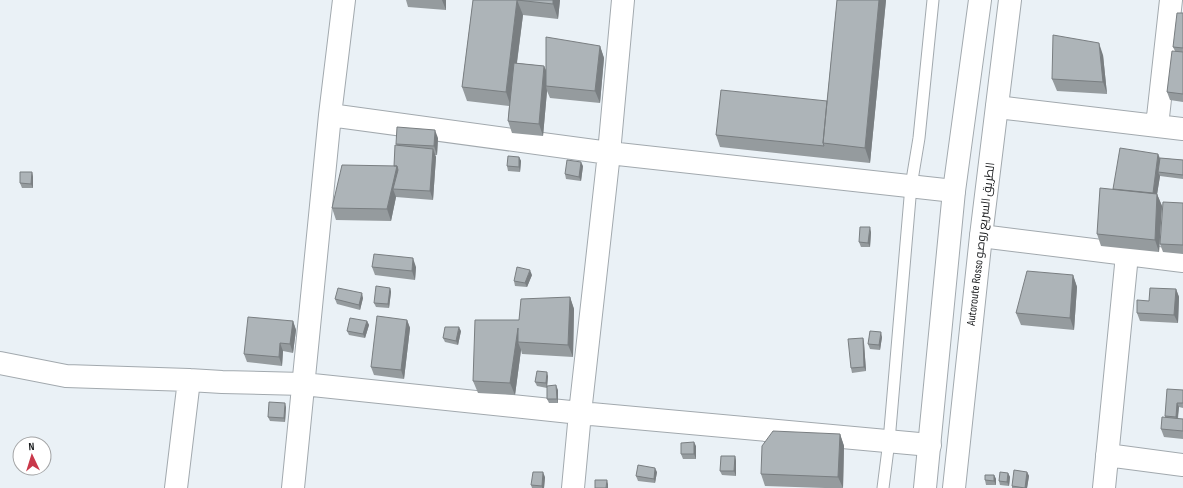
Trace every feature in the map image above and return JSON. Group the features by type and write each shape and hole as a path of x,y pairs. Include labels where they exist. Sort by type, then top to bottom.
{"main road":[{"path":"293,488 330,115 344,0"},
{"path":"573,488 609,153 623,0"},
{"path":"925,488 954,191 980,0"},
{"name":"Autoroute Rosso الطريق السريع روصو","path":"954,488 1010,0"},
{"path":"1157,126 1175,7"},
{"path":"997,107 1183,128"},
{"path":"330,115 609,153 954,191"},
{"path":"982,236 1183,261"},
{"path":"1104,488 1127,255"},
{"path":"0,363 66,376 303,384 580,413 930,445"},
{"path":"176,488 189,380"},
{"path":"1107,455 1183,465"}],"lane":[{"path":"883,488 889,442 911,186 918,138 933,0"}],"building":[{"path":"473,0 517,0 506,92 462,87"},
{"path":"517,0 553,0 553,4"},
{"path":"837,0 879,0 865,148 823,143"},
{"path":"1177,13 1183,13 1183,48 1173,47"},
{"path":"1053,35 1099,43 1103,82 1052,79"},
{"path":"546,37 600,46 595,91 546,86"},
{"path":"1172,51 1183,52 1183,94 1167,92"},
{"path":"514,63 544,66 539,124 508,121"},
{"path":"721,90 827,101 824,146 716,135"},
{"path":"397,127 435,130 434,146 396,144"},
{"path":"395,145 433,149 430,191 393,189 398,170 397,166 394,166"},
{"path":"1120,148 1158,154 1153,193 1113,189"},
{"path":"508,156 519,157 519,167 507,166"},
{"path":"1160,158 1183,160 1183,175 1158,172"},
{"path":"567,160 581,162 579,177 565,174"},
{"path":"342,165 397,166 387,209 332,208"},
{"path":"20,172 32,172 31,184 20,183"},
{"path":"1100,188 1157,194 1155,240 1097,234"},
{"path":"1163,202 1183,203 1183,245 1160,244"},
{"path":"860,227 870,227 868,243 859,242"},
{"path":"374,254 413,258 412,271 372,267"},
{"path":"517,267 530,270 525,283 514,281"},
{"path":"1027,271 1073,275 1070,318 1016,313"},
{"path":"376,286 390,288 388,304 374,303"},
{"path":"338,288 362,293 359,305 335,299"},
{"path":"1150,288 1176,289 1174,315 1137,313 1137,300 1149,301"},
{"path":"570,297 568,345 518,342 518,328 510,383 473,381 475,320 519,320 521,299"},
{"path":"377,316 407,320 401,370 371,367"},
{"path":"248,317 293,321 290,344 280,343 279,357 244,354"},
{"path":"350,318 367,321 363,334 347,331"},
{"path":"445,327 459,327 456,341 443,338"},
{"path":"870,331 881,332 879,345 868,344"},
{"path":"863,338 864,367 851,368 848,339"},
{"path":"537,371 547,372 546,383 535,382"},
{"path":"556,385 557,399 547,399 547,386"},
{"path":"1167,389 1183,390 1183,403 1177,403 1176,417 1165,416"},
{"path":"269,402 285,403 284,418 268,417"},
{"path":"1162,417 1183,419 1183,431 1161,429"},
{"path":"773,431 840,434 838,477 761,474 762,446"},
{"path":"694,442 694,454 681,454 681,443"},
{"path":"721,456 735,456 734,471 720,471"},
{"path":"638,465 655,468 654,479 636,476"},
{"path":"1014,470 1027,472 1025,488 1012,486"},
{"path":"533,472 543,472 542,486 531,485"},
{"path":"1000,472 1008,473 1007,482 999,481"},
{"path":"985,475 994,475 994,481 985,480"},
{"path":"595,480 607,480 606,488 595,488"}]}
